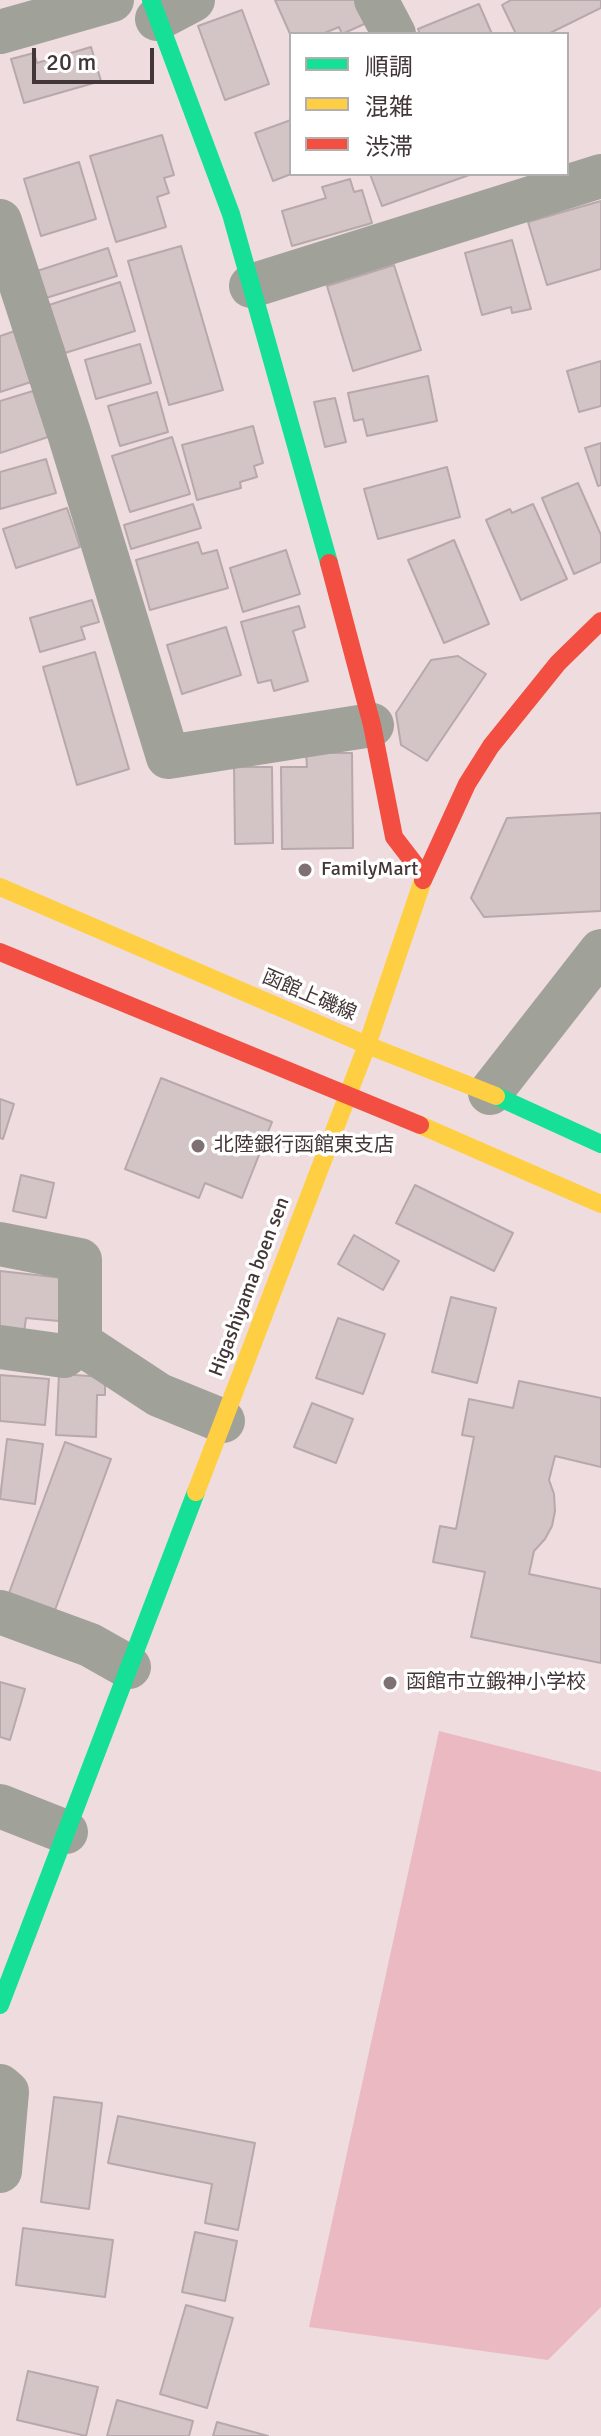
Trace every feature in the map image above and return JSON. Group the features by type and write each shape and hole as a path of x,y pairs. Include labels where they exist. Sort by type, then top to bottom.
{"street":[{"path":"0,32 112,0"},
{"path":"376,0 393,32"},
{"path":"167,6 231,214 372,725 394,837 424,876"},
{"path":"251,286 601,176"},
{"path":"0,221 69,433 168,757 372,725"},
{"name":"Higashiyama boen sen","path":"0,2005 367,1045 424,876 467,784 491,746 558,663 601,621"},
{"name":"函館上磯線","path":"0,887 367,1045 490,1093 601,1144"},
{"path":"490,1093 601,951"},
{"path":"0,952 348,1093 601,1204"},
{"path":"0,1244 80,1260 80,1343"},
{"path":"80,1343 159,1395 223,1421"},
{"path":"0,1347 64,1356 80,1343"},
{"path":"0,1612 90,1645 129,1667"},
{"path":"0,1806 66,1832"},
{"path":"0,2086 7,2092 0,2171"}],"shaded area":[{"path":"439,1731 601,1772 601,2307 548,2360 309,2327"}],"building":[{"path":"275,0 362,0 371,21 346,32 341,32 339,27 327,32 289,32"},
{"path":"511,0 601,0 601,8 552,32 515,32 502,5"},
{"path":"479,4 491,32 419,32 418,29"},
{"path":"242,10 269,84 225,100 198,26"},
{"path":"91,47 101,81 24,103 11,59 34,53 37,63"},
{"path":"289,121 289,175 273,181 255,133"},
{"path":"162,135 174,175 164,178 169,193 157,197 166,227 116,242 90,156"},
{"path":"79,162 96,219 41,236 24,179"},
{"path":"371,176 466,176 382,206"},
{"path":"350,179 354,192 362,190 372,223 292,246 282,211 326,198 322,187"},
{"path":"601,201 601,269 547,285 528,222"},
{"path":"512,240 531,309 512,313 511,307 482,315 465,253"},
{"path":"181,246 223,390 169,405 128,261"},
{"path":"108,248 117,276 46,298 37,271"},
{"path":"394,265 421,350 353,371 327,286"},
{"path":"120,282 135,331 65,353 49,305"},
{"path":"15,331 31,382 0,392 0,336"},
{"path":"140,344 151,383 96,399 85,360"},
{"path":"601,361 601,406 579,412 567,371"},
{"path":"428,376 437,421 367,436 363,419 354,421 348,393"},
{"path":"33,391 48,437 0,453 0,401"},
{"path":"157,392 168,432 120,446 108,406"},
{"path":"335,398 346,442 325,447 314,402"},
{"path":"253,426 263,463 254,466 257,477 240,482 241,488 197,500 182,445"},
{"path":"172,437 190,494 130,512 112,456"},
{"path":"601,443 601,485 598,486 585,448"},
{"path":"46,459 56,493 0,509 0,472"},
{"path":"447,467 460,517 378,539 364,489"},
{"path":"578,483 601,535 601,562 574,574 542,498"},
{"path":"193,504 201,528 131,549 124,525"},
{"path":"533,504 567,579 521,600 486,520 510,509 512,513"},
{"path":"67,508 80,547 16,568 3,529"},
{"path":"454,540 489,624 444,643 408,560"},
{"path":"198,542 202,554 217,550 228,588 150,610 136,560"},
{"path":"286,550 300,594 243,612 230,568"},
{"path":"92,600 99,622 81,627 85,639 40,652 30,618"},
{"path":"299,606 305,627 293,631 308,681 274,691 271,680 258,683 241,622"},
{"path":"226,627 241,675 182,694 167,645"},
{"path":"95,652 129,769 77,785 43,667"},
{"path":"458,656 486,674 427,761 401,745 396,713 431,660"},
{"path":"306,753 352,753 353,848 282,849 281,767 307,767"},
{"path":"234,767 272,767 273,843 235,844"},
{"path":"601,813 601,911 484,917 471,898 507,818"},
{"name":"北陸銀行函館東支店","path":"161,1078 272,1122 242,1198 205,1183 199,1198 125,1169"},
{"path":"0,1099 14,1104 3,1139 0,1138"},
{"path":"21,1175 54,1183 46,1218 13,1211"},
{"path":"415,1185 513,1233 494,1271 396,1223"},
{"path":"354,1235 399,1261 383,1290 338,1264"},
{"path":"0,1271 63,1278 59,1321 26,1318 24,1333 0,1331"},
{"path":"451,1297 496,1308 477,1383 432,1372"},
{"path":"338,1318 385,1334 363,1394 316,1378"},
{"path":"59,1374 105,1377 105,1395 97,1395 96,1437 56,1435"},
{"path":"0,1375 49,1379 45,1425 0,1421"},
{"name":"函館市立鍛神小学校","path":"519,1381 601,1398 601,1467 555,1456 549,1480 554,1494 552,1526 534,1551 529,1574 601,1589 601,1663 471,1637 485,1572 433,1562 440,1526 456,1529 474,1437 462,1435 469,1399 513,1408"},
{"path":"312,1403 353,1419 336,1463 294,1447"},
{"path":"7,1439 43,1444 35,1504 0,1499"},
{"path":"65,1442 111,1459 55,1610 9,1593"},
{"path":"0,1682 25,1689 10,1740 0,1737"},
{"path":"54,2097 102,2103 89,2209 41,2202"},
{"path":"118,2116 255,2143 238,2230 205,2223 212,2184 108,2163"},
{"path":"23,2228 113,2240 105,2297 16,2285"},
{"path":"195,2232 237,2241 225,2301 182,2292"},
{"path":"186,2305 233,2318 207,2408 160,2394"},
{"path":"28,2371 98,2387 86,2436 17,2420"},
{"path":"117,2400 193,2421 189,2436 107,2436"},
{"path":"217,2422 268,2436 213,2436"}],"traffic: fast":[{"path":"151,0 231,214 329,563"},
{"path":"496,1096 601,1144"},
{"path":"0,2005 196,1492"}],"traffic: slow":[{"path":"196,1492 367,1045 423,880"},
{"path":"0,887 367,1045 496,1096"},
{"path":"420,1125 601,1204"}],"traffic: jam":[{"path":"329,563 372,725 394,837 424,876"},
{"path":"423,880 467,784 491,746 558,663 601,621"},
{"path":"0,952 420,1125"}],"place":[{"name":"FamilyMart","path":"305,870"},
{"name":"北陸銀行函館東支店","path":"198,1146"},
{"name":"函館市立鍛神小学校","path":"390,1683"}]}
